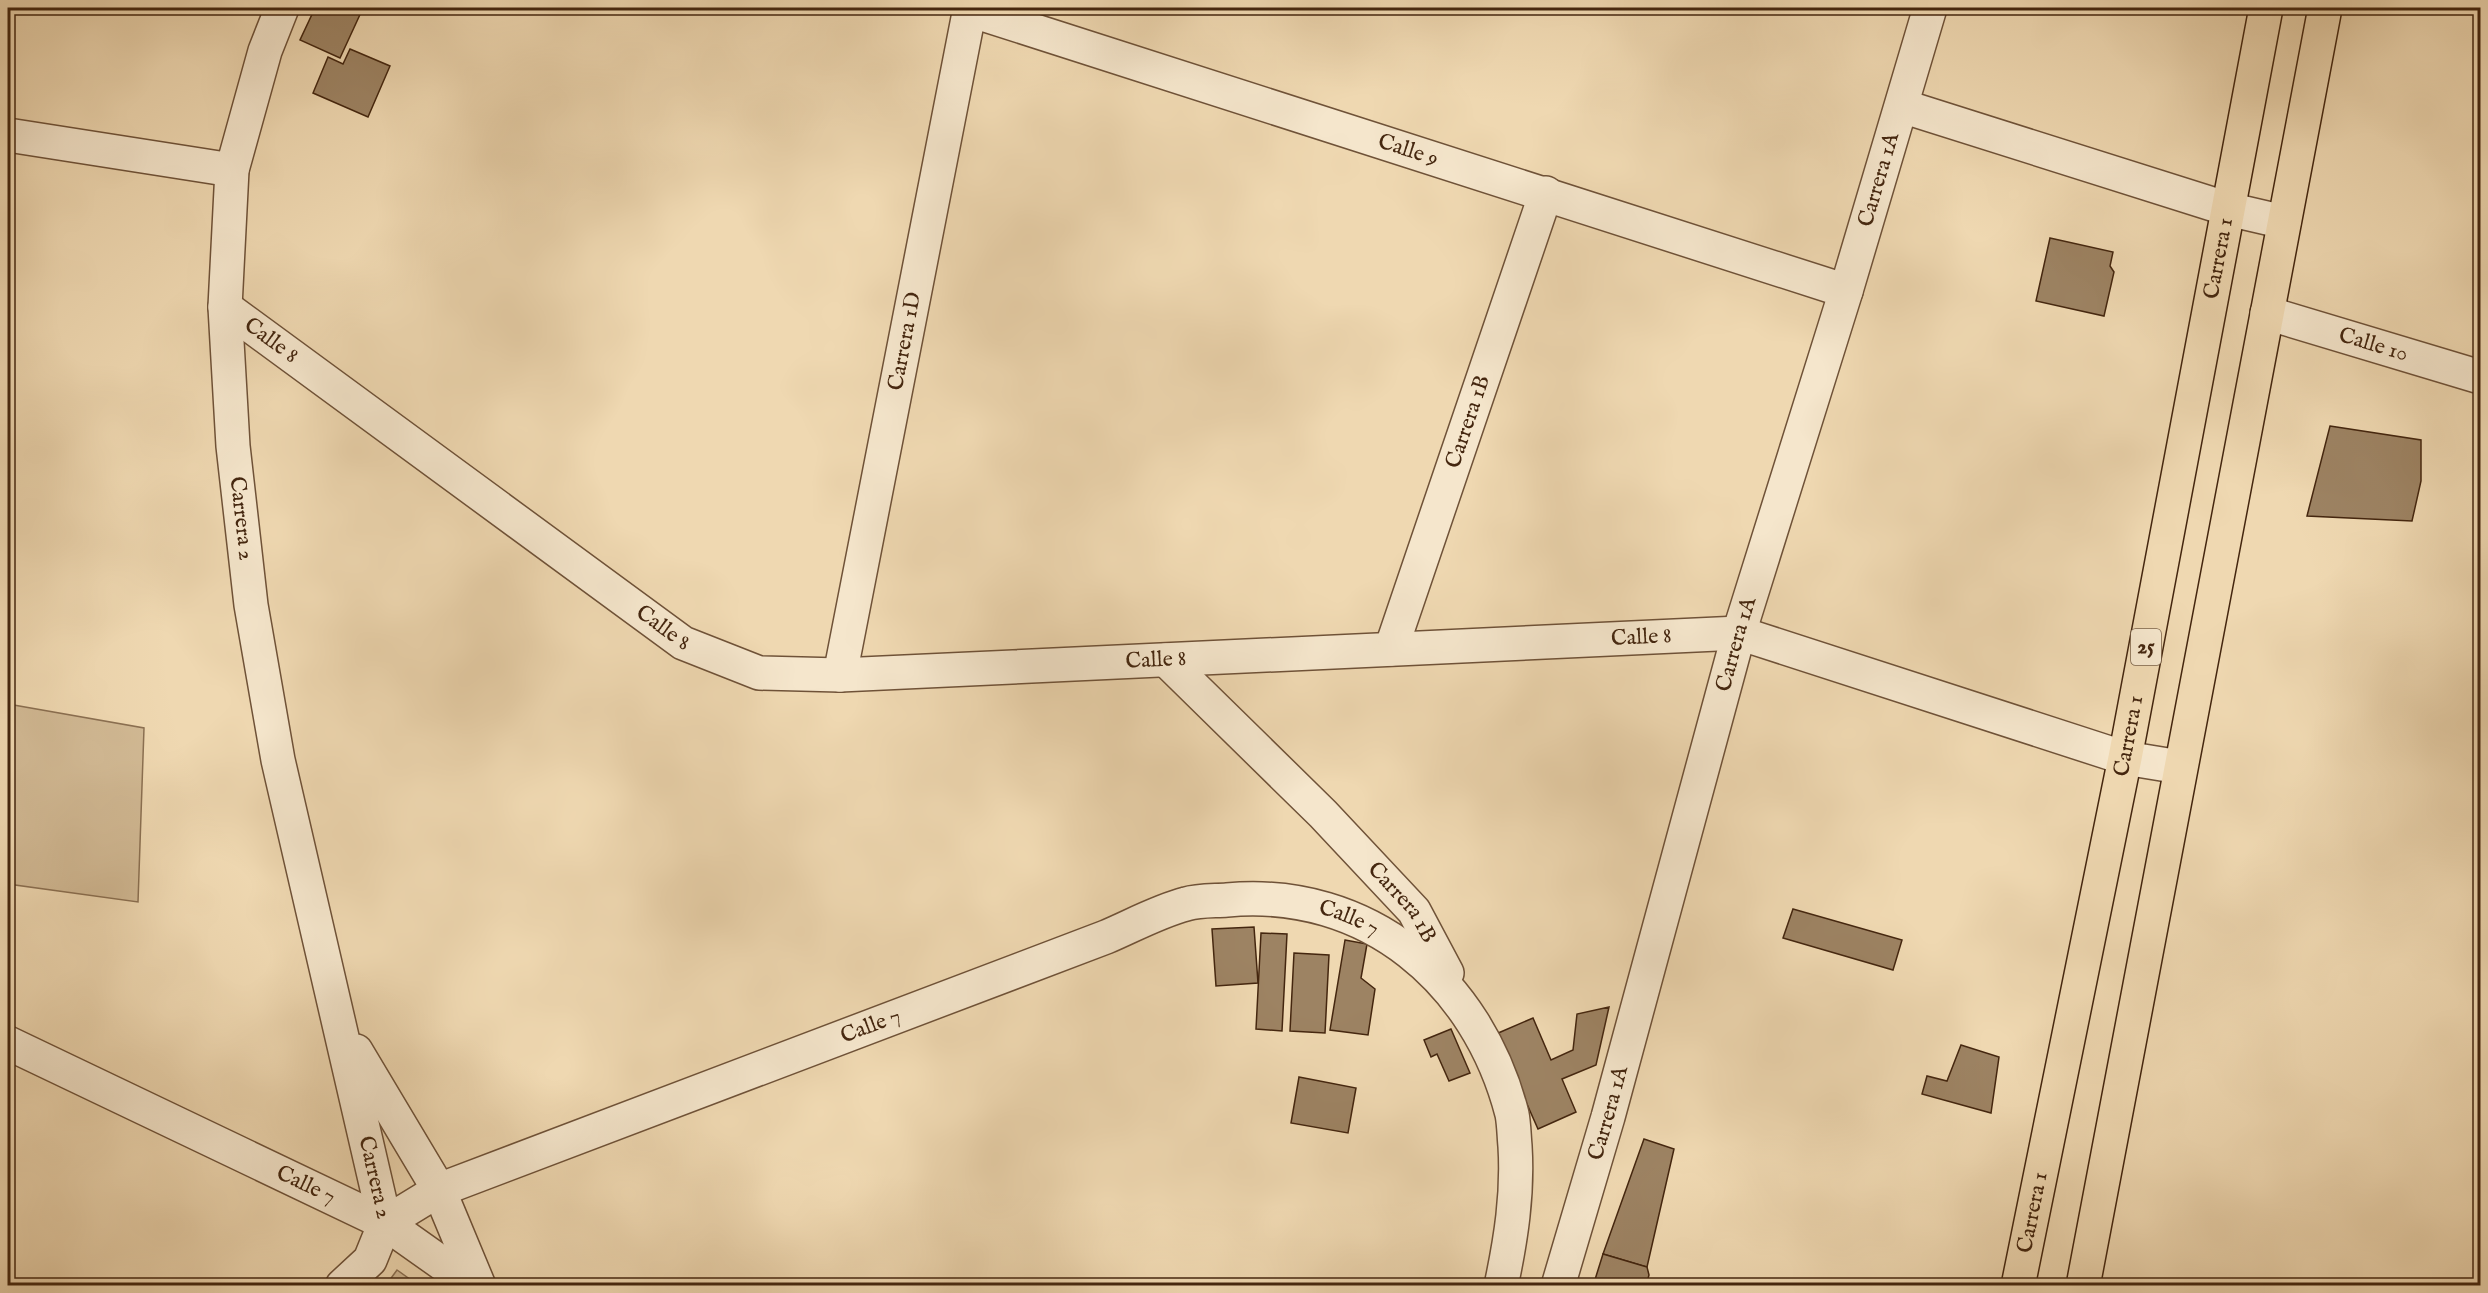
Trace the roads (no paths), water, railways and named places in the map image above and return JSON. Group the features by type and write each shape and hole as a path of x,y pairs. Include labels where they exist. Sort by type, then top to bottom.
{"main road":[{"name":"Carrera 1","path":"2018,1286 2125,758 2266,8"},
{"path":"2083,1286 2325,8"}],"street":[{"name":"Carrera 2","path":"282,8 265,51 232,170 225,307 233,446 251,605 278,760 385,1223 474,1286"},
{"name":"Carrera 1A","path":"1558,1286 1608,1117 1739,633 1846,291 1930,8"},
{"name":"Calle 9","path":"970,9 1846,291"},
{"name":"Carrera 1D","path":"840,675 970,9"},
{"path":"1902,106 2228,209 2284,222"},
{"path":"8,135 232,170"},
{"name":"Carrera 1B","path":"1392,650 1546,193"},
{"name":"Calle 8","path":"225,307 683,643 759,673 840,675 1739,633 2125,758 2180,767"},
{"name":"Calle 10","path":"2267,313 2481,377"},
{"name":"Carrera 1B","path":"1166,660 1323,814 1414,912 1464,1007"},
{"name":"Calle 7","path":"8,1043 385,1223 439,1190 1106,937 1187,903 1260,897 1313,905 1369,926 1414,954 1464,1007 1493,1056 1513,1117 1517,1181 1510,1243 1501,1286"},
{"name":"Carrera 2","path":"341,1026 439,1190 479,1286"},
{"path":"342,1286 370,1260 385,1223"}]}
